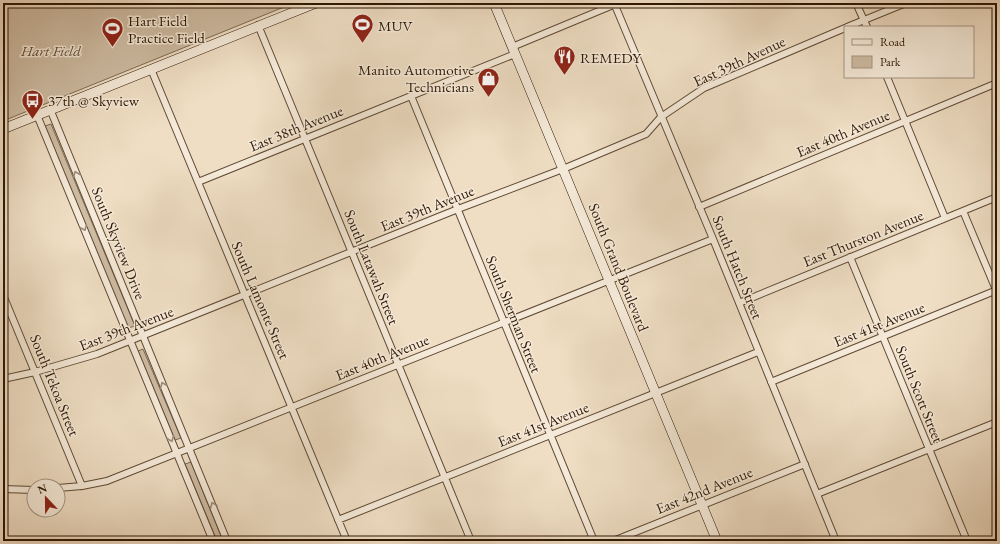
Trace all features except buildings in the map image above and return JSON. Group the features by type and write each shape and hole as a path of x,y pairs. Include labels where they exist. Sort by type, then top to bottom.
{"main road":[{"path":"3,128 316,3"},
{"name":"South Grand Boulevard","path":"494,3 717,541"}],"street":[{"path":"856,3 867,26"},
{"name":"East 39th Avenue","path":"850,26 906,3"},
{"name":"East 38th Avenue","path":"198,182 411,96 616,4"},
{"name":"South Hatch Street","path":"616,4 836,541"},
{"name":"South Latawah Street","path":"258,25 472,541"},
{"name":"East 39th Avenue","path":"3,379 85,358 131,341 563,169 646,134 661,116 704,88 844,29"},
{"name":"South Lamonte Street","path":"151,69 347,541"},
{"path":"887,78 945,218"},
{"name":"East 40th Avenue","path":"699,207 997,83"},
{"name":"South Sherman Street","path":"411,96 594,541"},
{"name":"South Skyview Drive","path":"50,109 227,541"},
{"name":"South Skyview Drive","path":"37,115 213,541"},
{"name":"East Thurston Avenue","path":"739,303 997,197"},
{"path":"963,211 997,291"},
{"name":"East 40th Avenue","path":"66,487 107,481 713,239"},
{"name":"South Scott Street","path":"850,257 967,541"},
{"name":"East 41st Avenue","path":"771,382 997,291"},
{"name":"South Tekoa Street","path":"3,295 82,486"},
{"name":"East 41st Avenue","path":"338,520 758,352"},
{"path":"817,494 997,422"},
{"name":"East 42nd Avenue","path":"613,541 805,464"},
{"path":"3,489 26,490"}],"green space":[{"name":"Hart Field","path":"3,3 294,3 3,121"},
{"path":"51,124 135,326 128,328 45,126"},
{"path":"143,349 181,438 175,440 138,351"},
{"path":"191,462 223,541 217,541 185,464"}],"place":[{"name":"MUV","path":"363,44"},
{"name":"Hart Field Practice Field","path":"113,48"},
{"name":"REMEDY","path":"564,76"},
{"name":"Manito Automotive Technicians","path":"489,98"},
{"name":"37th @ Skyview","path":"33,120"}]}
